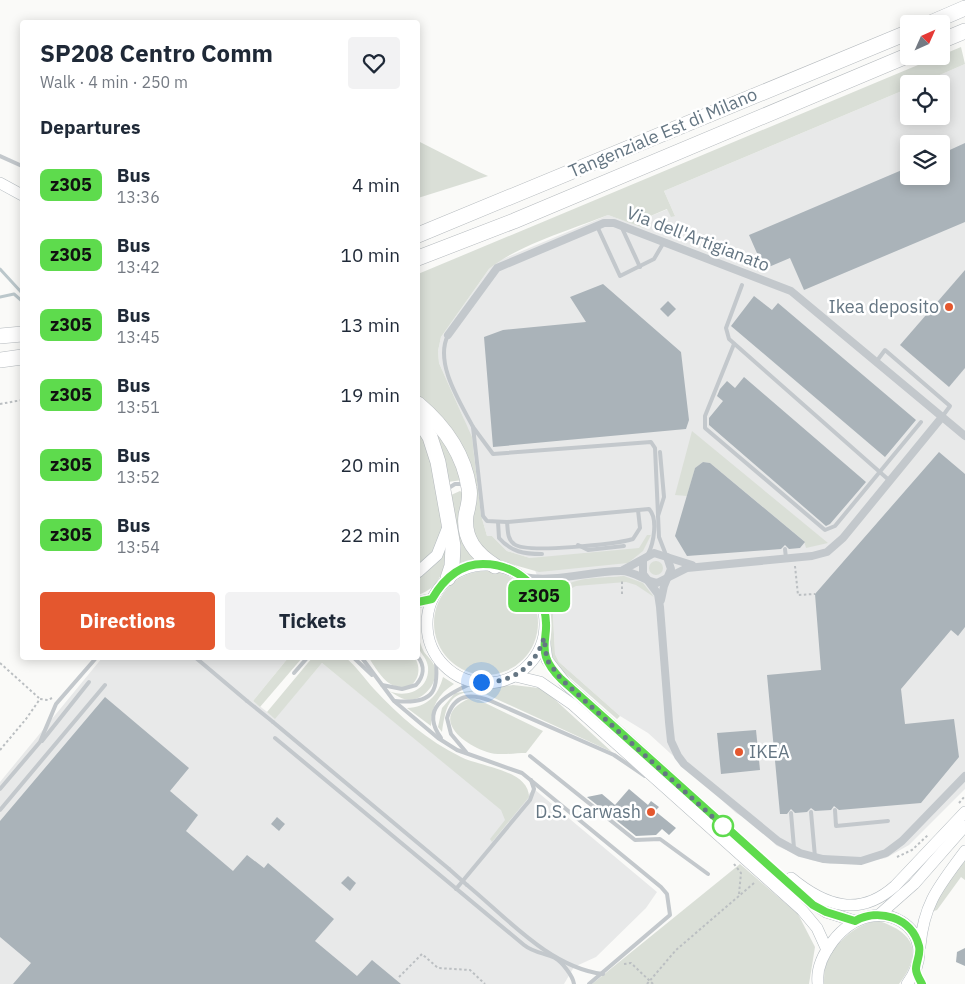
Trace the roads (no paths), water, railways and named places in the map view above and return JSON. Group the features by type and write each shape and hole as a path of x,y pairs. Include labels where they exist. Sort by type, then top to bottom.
{"highway":[{"path":"949,15 965,8"},
{"path":"950,37 965,31"},
{"name":"Tangenziale Est di Milano","path":"420,234 900,36"},
{"name":"Tangenziale Est di Milano","path":"420,257 523,217 900,59"},
{"path":"420,262 446,247"},
{"path":"0,336 20,334"},
{"path":"0,360 20,357"},
{"path":"420,406 438,423 462,460 469,488 470,500 465,524 469,540 482,557 495,566"},
{"path":"420,422 434,449 449,522 453,556 448,578"}],"main road":[{"path":"0,183 20,194"},
{"path":"420,570 437,555 449,522"},
{"path":"428,637 428,615 432,599 448,578 467,567 481,564 512,570 523,577 536,591 544,610 546,656 556,674 805,899 826,912 855,921"},
{"path":"420,602 432,599"},
{"path":"420,624 435,654 454,674 474,682 498,682 516,676 535,658 544,638"},
{"path":"516,676 540,682 567,700 805,914 820,933 827,950"},
{"path":"657,766 702,797 801,886 825,900 838,904 860,905 885,894 959,810"},
{"path":"880,914 914,884 965,826"},
{"path":"907,984 916,970 923,920 930,901 965,851"},
{"path":"818,984 819,966 827,950 842,931 865,916 880,914 904,924 912,932 920,948"}],"street":[{"name":"Via dell'Artigianato","path":"448,336 497,268 597,226 611,222 790,291 965,436"},
{"path":"523,577 545,579 621,571 635,573 657,583 682,569 699,566 817,555 836,545 942,417"},
{"path":"621,571 654,553 682,563 699,566"},
{"path":"660,607 662,590 671,569 667,557"},
{"path":"644,558 641,570 658,594 671,741 678,756 738,811 751,817 778,841 794,850 815,857 843,861 861,861 886,853 902,841 965,776"},
{"path":"544,610 551,591 568,576"},
{"path":"916,970 922,984"}],"lane":[{"path":"0,156 20,165"},
{"path":"621,225 640,267"},
{"path":"597,226 620,276 656,257 664,241"},
{"path":"742,285 726,328 727,337 890,481"},
{"name":"Via dell'Artigianato","path":"448,336 444,348 446,365 473,427"},
{"path":"734,344 705,416 704,425 710,434 824,530 835,526 921,422"},
{"path":"876,362 885,350 950,406 942,417"},
{"path":"473,427 493,454 651,442 655,448 660,542 667,557"},
{"path":"473,427 483,516 488,522 507,522 649,509 652,514 654,538 644,558"},
{"path":"658,518 664,497 660,452"},
{"path":"443,491 455,484 462,483 469,488"},
{"path":"507,522 511,542 521,548 578,546 633,539 639,530 638,510"},
{"path":"498,522 499,538 510,548 522,553 542,554"},
{"path":"578,546 588,550 624,546"},
{"path":"785,549 786,558"},
{"path":"394,701 418,702 427,698 435,691 438,680 435,654"},
{"path":"40,742 56,704 94,660"},
{"path":"198,660 556,958 572,977 574,984"},
{"path":"294,673 305,660"},
{"path":"356,660 381,685 402,690 416,685 423,672 420,660"},
{"path":"363,660 394,701 446,744 468,754 511,768 531,780 661,886 667,894 670,915 589,984"},
{"path":"0,789 89,682"},
{"path":"446,744 435,725 437,706 450,693 474,682"},
{"path":"0,810 105,685"},
{"path":"468,754 451,734 447,718 450,708 459,699 472,695 491,700 614,755 696,814"},
{"path":"275,738 527,948 582,970 603,974"},
{"path":"530,756 635,840 660,839 708,874"},
{"path":"456,890 530,800 534,789 531,780"},
{"path":"834,810 836,826 888,821"},
{"path":"811,812 815,857"},
{"path":"791,813 794,850"}],"waterway":[{"path":"0,269 20,291"},
{"path":"0,297 14,294 20,299"}],"place":[{"name":"Ikea deposito","path":"949,307"},
{"name":"IKEA","path":"739,752"},
{"name":"D.S. Carwash","path":"651,812"}]}
